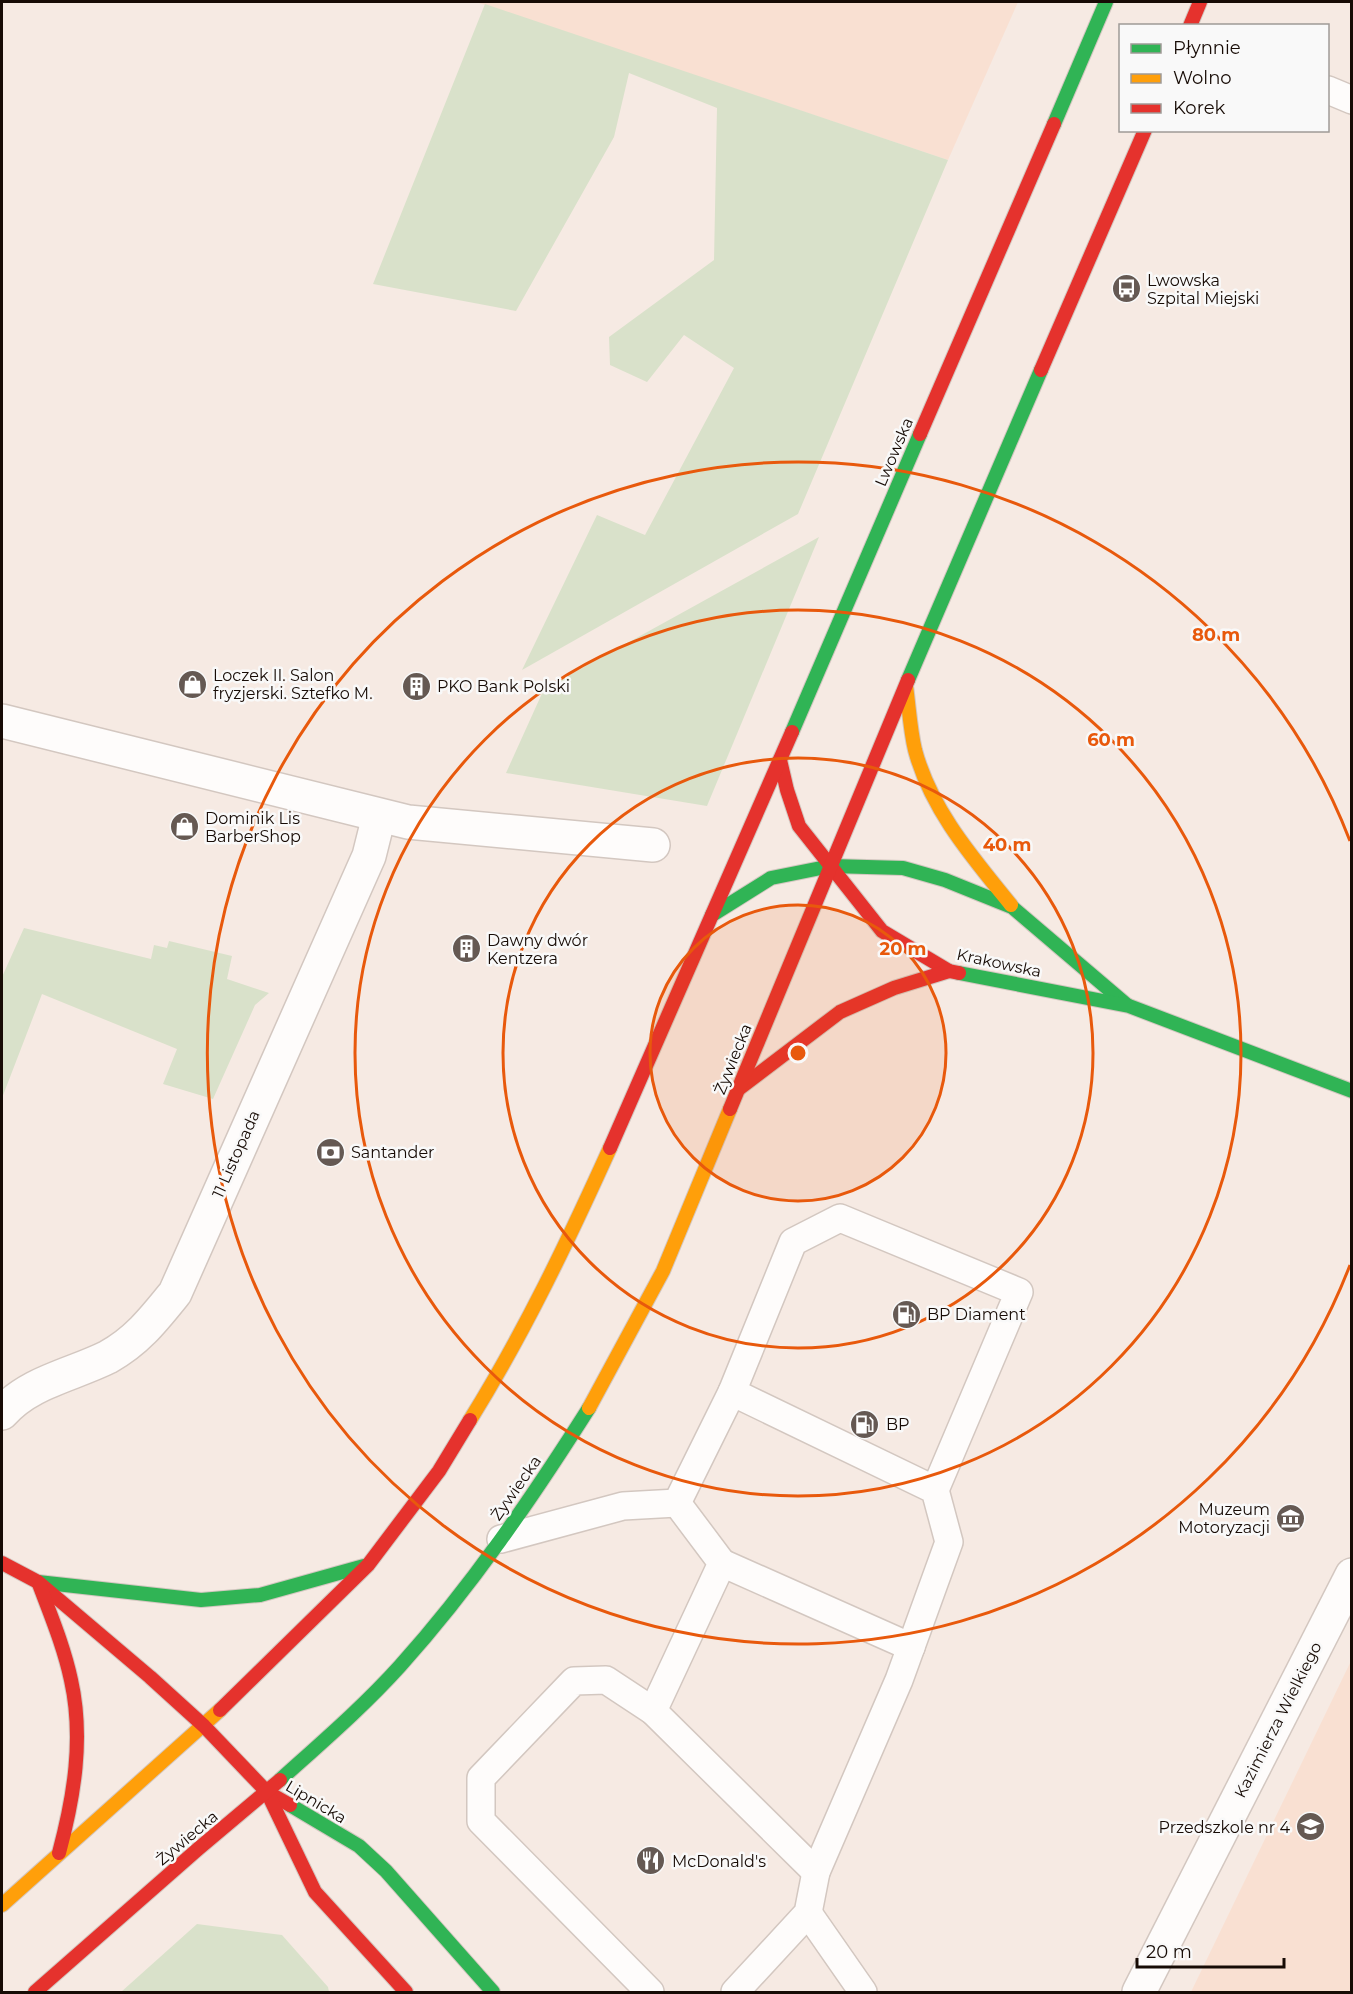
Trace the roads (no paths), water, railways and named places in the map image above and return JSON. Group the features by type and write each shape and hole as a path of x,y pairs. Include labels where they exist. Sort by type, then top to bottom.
{"main road":[{"name":"Lwowska","path":"712,915 1106,2"},
{"path":"1191,24 1200,2"},
{"path":"831,866 906,684 1144,132"},
{"path":"906,684 915,751 931,790 953,831 1012,907"},
{"name":"Krakowska","path":"780,760 799,826 882,931 949,971 1129,1006 1352,1091"},
{"name":"Krakowska","path":"712,915 771,878 831,866 903,868 945,880 1012,907 1129,1006"},
{"name":"Żywiecka","path":"35,1992 198,1849 267,1792 350,1716 399,1667 442,1617 501,1539 599,1393 629,1340 663,1271 831,866"},
{"path":"2,1905 204,1726 368,1565 439,1472 496,1379 544,1288 601,1167 712,915"},
{"path":"739,1089 840,1012 894,988 949,971"},
{"path":"2,1563 38,1582 150,1677 204,1726 267,1792"},
{"path":"38,1582 201,1600 260,1595 368,1565"},
{"path":"38,1582 66,1659 78,1738 70,1814 60,1853"},
{"name":"Lipnicka","path":"267,1792 315,1892 405,1992"},
{"name":"Lipnicka","path":"267,1792 359,1846 386,1871 493,1992"}],"street":[{"path":"2,721 408,822 653,845"},
{"name":"11 Listopada","path":"2,1413 26,1393 108,1356 140,1335 175,1293 369,856 379,816"},
{"name":"Kazimierza Wielkiego","path":"1138,1992 1352,1575"}],"lane":[{"path":"1329,90 1352,100"},
{"path":"677,1503 732,1392 793,1242 840,1218 1019,1292 935,1490 949,1542 899,1680 816,1872 808,1913 735,1992"},
{"path":"732,1392 935,1490"},
{"path":"501,1539 623,1506 677,1503"},
{"path":"677,1503 722,1563 911,1647"},
{"path":"653,1711 722,1563"},
{"path":"650,1992 481,1821 481,1778 574,1681 606,1680 653,1711 816,1872"},
{"path":"808,1913 863,1992"}],"place":[{"name":"Lwowska Szpital Miejski","path":"1126,289"},
{"name":"Loczek II. Salon fryzjerski. Sztefko M.","path":"192,684"},
{"name":"PKO Bank Polski","path":"416,686"},
{"name":"Dominik Lis BarberShop","path":"184,827"},
{"name":"Dawny dwór Kentzera","path":"466,949"},
{"name":"Santander","path":"330,1152"},
{"name":"BP Diament","path":"906,1314"},
{"name":"BP","path":"865,1424"},
{"name":"Muzeum Motoryzacji","path":"1291,1518"},
{"name":"Przedszkole nr 4","path":"1311,1827"},
{"name":"McDonald's","path":"651,1861"}]}
